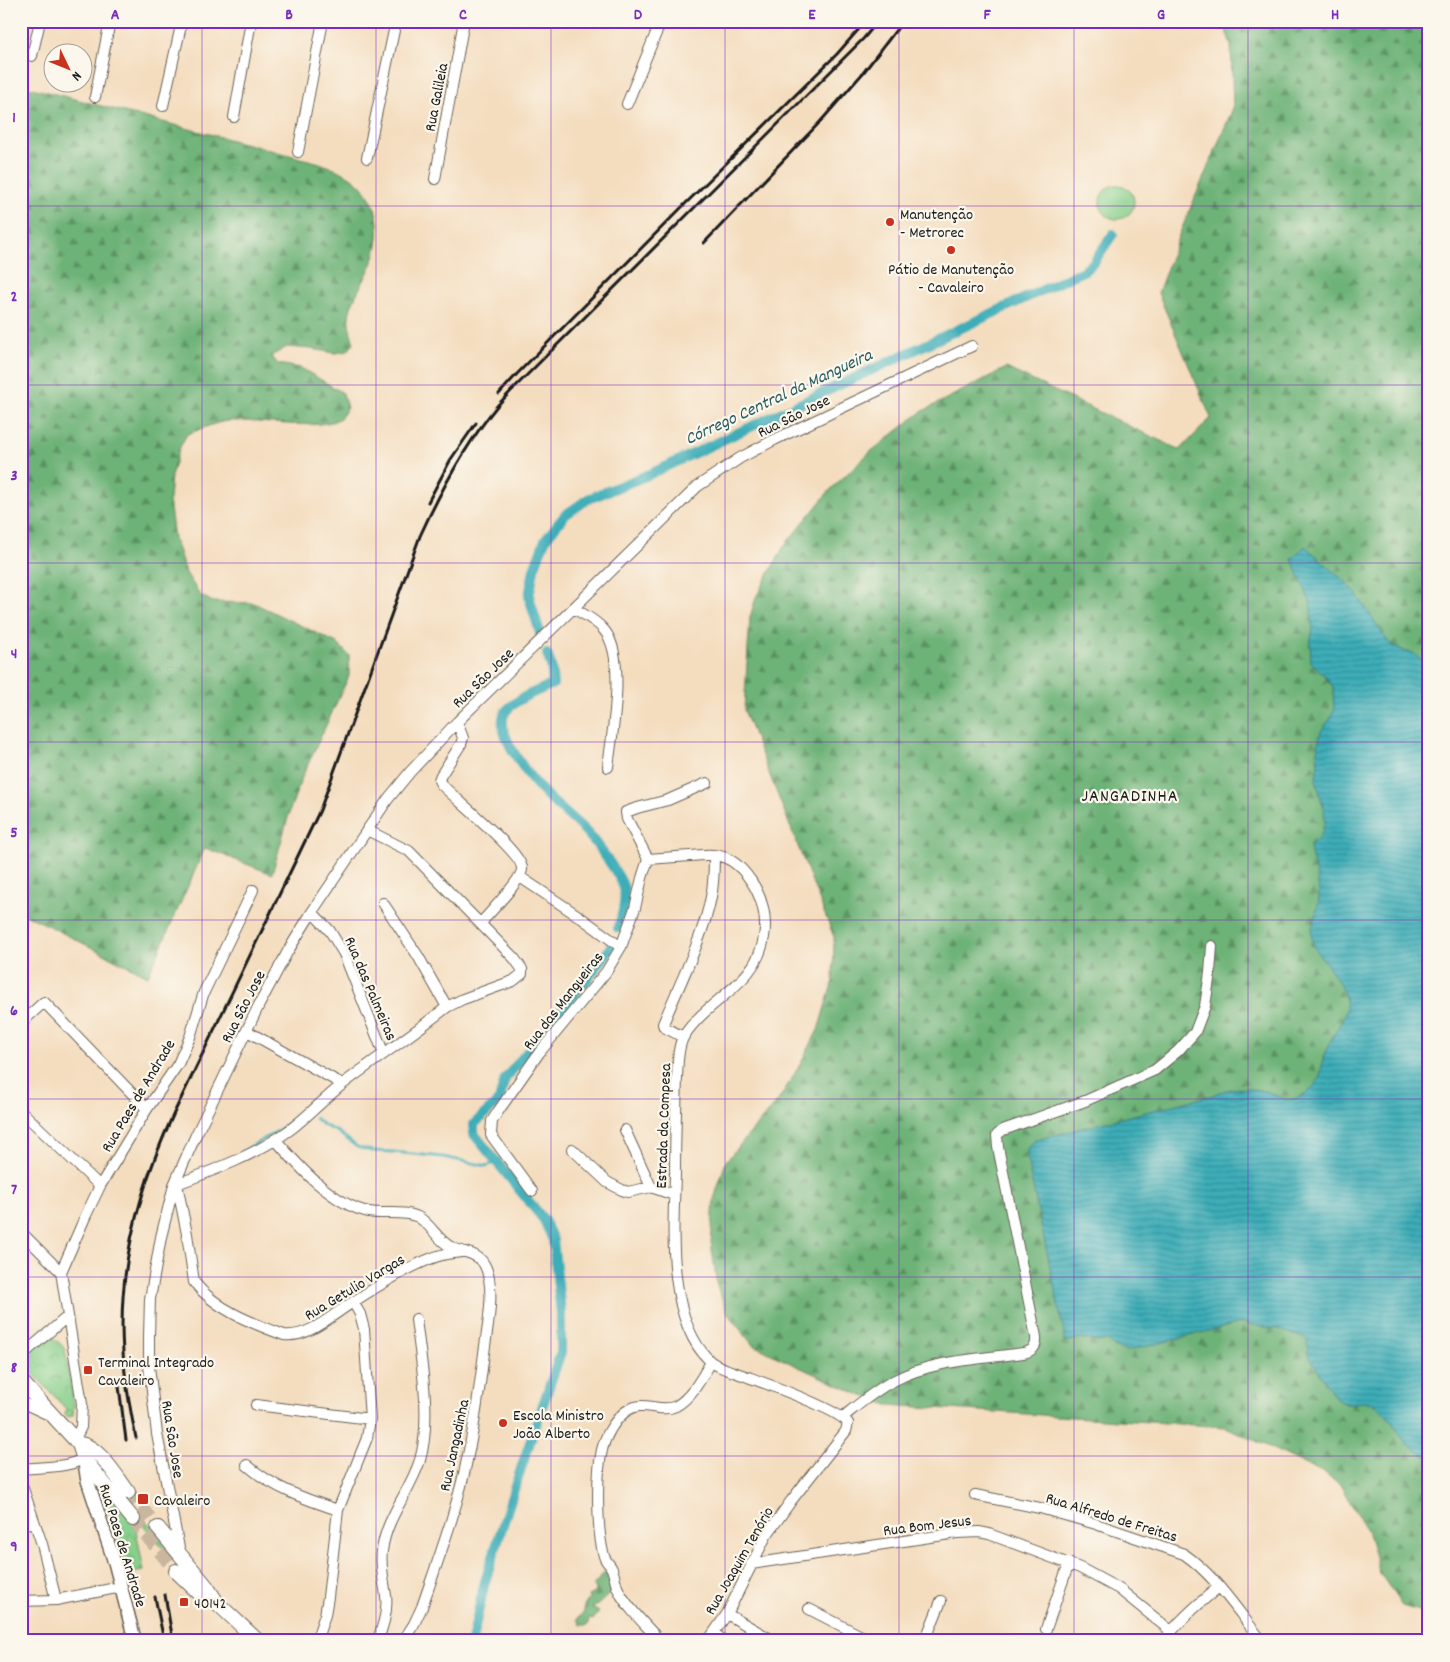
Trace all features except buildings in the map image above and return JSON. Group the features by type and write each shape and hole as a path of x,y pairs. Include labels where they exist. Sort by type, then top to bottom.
{"main road":[{"path":"21,1381 77,1442 128,1492"},
{"path":"89,1454 134,1519"},
{"path":"158,1528 207,1586 216,1602"},
{"path":"180,1575 199,1593 216,1602 258,1641"}],"street":[{"path":"32,56 40,21"},
{"path":"95,97 110,21"},
{"path":"163,106 182,21"},
{"path":"234,116 251,21"},
{"path":"298,152 323,21"},
{"path":"367,158 396,21"},
{"name":"Rua Galileia","path":"435,179 464,21"},
{"path":"626,104 661,21"},
{"name":"Rua São Jose","path":"180,1575 181,1556 157,1434 149,1357 150,1299 161,1237 175,1185 195,1137 272,979 312,912 388,799 410,772 457,722 698,486 716,472 774,440 972,346"},
{"path":"572,608 604,630 615,656 616,692 608,767"},
{"path":"457,722 463,738 441,775 441,784 502,841 521,863 522,870 520,877 481,923"},
{"path":"648,859 627,819 626,812 668,800 707,783"},
{"path":"175,1185 224,1167 254,1152 290,1129 342,1084 448,1007 463,998 513,981 524,972 514,958 481,923 409,851 367,830"},
{"path":"683,1037 664,1027 663,1024 703,925 711,898 714,878 714,855"},
{"name":"Estrada da Compesa","path":"648,859 714,855 726,858 744,871 760,898 765,912 766,928 762,949 752,968 740,982 702,1014 683,1037 680,1050 677,1077 674,1255 681,1304 687,1325 711,1362"},
{"name":"Rua das Mangueiras","path":"532,1191 491,1135 492,1121 539,1053 606,972 621,947 648,859"},
{"path":"520,877 621,947"},
{"name":"Rua Paes de Andrade","path":"61,1272 100,1186 147,1109 178,1064 185,1050 204,992 253,890"},
{"path":"383,904 418,956 448,1007"},
{"name":"Rua das Palmeiras","path":"312,912 330,931 344,954 384,1054"},
{"path":"660,1641 619,1590 611,1567 604,1559 599,1508 600,1469 602,1450 607,1435 614,1423 626,1410 638,1406 649,1405 662,1409 674,1407 694,1390 711,1362 845,1420 873,1393 894,1380 914,1372 941,1365 1023,1353 1033,1349 1036,1346 1036,1337 997,1135 1003,1130 1085,1101 1155,1070 1178,1051 1195,1032 1205,1006 1212,946"},
{"path":"21,1023 44,1002 147,1109"},
{"path":"247,1031 342,1084"},
{"path":"21,1111 100,1186"},
{"path":"625,1130 651,1187"},
{"name":"Rua Jangadinha","path":"275,1139 296,1164 314,1180 348,1204 370,1212 409,1214 417,1217 441,1241 481,1260 485,1265 489,1278 490,1303 483,1362 471,1440 458,1496 430,1582 414,1624 403,1641"},
{"path":"572,1149 607,1182 622,1190 628,1192 651,1187 674,1195"},
{"name":"Rua Getulio Vargas","path":"175,1185 187,1234 194,1282 200,1289 232,1313 265,1328 292,1336 306,1332 353,1302 422,1263 446,1254 466,1253"},
{"path":"21,1232 61,1272 82,1404 81,1427 77,1442"},
{"path":"316,1641 328,1597 338,1510 367,1438 370,1418 364,1329 360,1314 353,1302"},
{"path":"21,1356 67,1317"},
{"path":"377,1641 386,1612 381,1553 385,1534 413,1478 420,1460 424,1441 425,1405 416,1319"},
{"path":"21,1402 56,1418"},
{"path":"256,1405 370,1418"},
{"name":"Rua Joaquim Tenório","path":"711,1636 727,1614 751,1564 776,1522 846,1431 845,1420"},
{"path":"21,1469 74,1463 89,1454"},
{"name":"Rua Paes de Andrade","path":"89,1454 87,1479 115,1564 135,1641"},
{"path":"247,1466 269,1483 338,1510"},
{"path":"21,1483 44,1550 56,1600"},
{"name":"Rua Alfredo de Freitas","path":"975,1495 1040,1508 1172,1549 1194,1561 1219,1587 1262,1641"},
{"path":"21,1526 34,1522"},
{"name":"Rua Bom Jesus","path":"751,1564 969,1532 989,1534 1094,1574 1119,1589 1171,1631"},
{"path":"1046,1629 1069,1563"},
{"path":"21,1602 56,1600 121,1587"},
{"path":"1164,1641 1171,1631 1200,1602 1219,1587"},
{"path":"925,1641 941,1601"},
{"path":"809,1609 871,1641"},
{"path":"727,1614 774,1641"},
{"path":"711,1636 723,1641"}],"green space":[{"path":"1223,21 1429,21 1429,1614 1402,1606 1380,1573 1367,1531 1339,1483 1322,1472 1226,1427 888,1405 858,1394 752,1344 728,1314 717,1286 711,1242 714,1199 726,1161 778,1101 801,1063 818,1030 833,981 834,937 744,710 750,617 756,597 784,546 830,490 869,453 921,412 1006,368 1180,450 1211,418 1158,293 1179,235 1233,108 1231,45"},
{"path":"21,85 320,163 344,173 366,191 372,201 378,223 378,235 374,259 350,310 349,324 354,343 348,351 335,353 287,347 271,356 278,364 301,368 343,393 347,408 342,416 331,422 304,425 239,421 213,424 187,434 179,449 171,476 169,500 174,538 186,573 200,595 213,602 254,603 337,643 349,655 349,676 302,777 291,807 272,874 205,848 148,976 21,912"},
{"path":"1117,185 1129,190 1134,202 1129,214 1117,219 1105,214 1100,202 1105,190"},
{"path":"47,1337 58,1341 65,1350 74,1406 73,1415 69,1417 65,1415 66,1409 34,1374 21,1371 21,1361"},
{"path":"89,1455 173,1552 175,1561 136,1517"},
{"path":"104,1489 135,1525 144,1571 130,1572 123,1567"},
{"path":"605,1572 614,1590 592,1608 599,1612 593,1620 589,1619 588,1625 580,1625 577,1619 584,1612 584,1606 589,1599 588,1596 594,1593 596,1588 593,1586"}],"water":[{"path":"1305,546 1345,581 1357,595 1389,643 1404,651 1413,653 1429,666 1429,1456 1424,1456 1406,1443 1389,1418 1376,1405 1364,1402 1346,1404 1336,1399 1308,1354 1307,1339 1277,1329 1241,1323 1128,1351 1115,1348 1108,1340 1096,1342 1081,1338 1066,1342 1027,1159 1027,1149 1035,1140 1227,1090 1240,1088 1254,1089 1283,1098 1293,1099 1311,1089 1319,1077 1327,1047 1345,1014 1346,1001 1339,983 1316,950 1312,939 1319,891 1310,846 1321,835 1325,822 1324,810 1316,780 1317,751 1321,731 1330,719 1334,709 1333,687 1311,662 1310,645 1313,629 1310,601 1292,559"}],"waterway":[{"name":"Córrego Central da Mangueira","path":"541,636 529,597 534,569 545,540 565,515 588,499 650,474 1085,270 1093,263 1113,234"},
{"name":"Córrego Central da Mangueira","path":"547,654 551,665 553,684 512,705 507,710 503,719 504,730 508,742 533,780 548,797 587,833 619,877 624,890 624,899 618,928"},
{"name":"Córrego Central da Mangueira","path":"472,1641 484,1585 515,1486 561,1352 561,1313 553,1240 544,1220 474,1134 474,1124 499,1101 505,1079 588,978 612,943"},
{"path":"242,1152 279,1130 305,1110"},
{"path":"315,1118 323,1125 338,1132 357,1147 372,1151 443,1157 487,1166 498,1161"}],"tunnel":[{"path":"128,1492 158,1528"},
{"path":"133,1519 176,1571"}],"railway":[{"path":"499,394 681,208 837,54 866,21"},
{"path":"136,1438 125,1374 122,1321 127,1259 133,1229 150,1170 174,1113 320,810 420,536 436,502 474,436 503,399 864,38 878,21"},
{"path":"704,243 820,122 863,73 903,21"},
{"path":"428,502 451,459 476,423"},
{"path":"118,1379 126,1440"},
{"path":"165,1595 173,1641"},
{"path":"155,1597 164,1641"}],"place":[{"name":"Manutenção - Metrorec","path":"890,222"},
{"name":"Pátio de Manutenção - Cavaleiro","path":"951,250"},
{"name":"Terminal Integrado Cavaleiro","path":"88,1370"},
{"name":"Escola Ministro João Alberto","path":"503,1423"},
{"name":"Cavaleiro","path":"143,1499"},
{"name":"40142","path":"184,1602"}],"district":[{"name":"JANGADINHA","path":"1130,795"}]}
